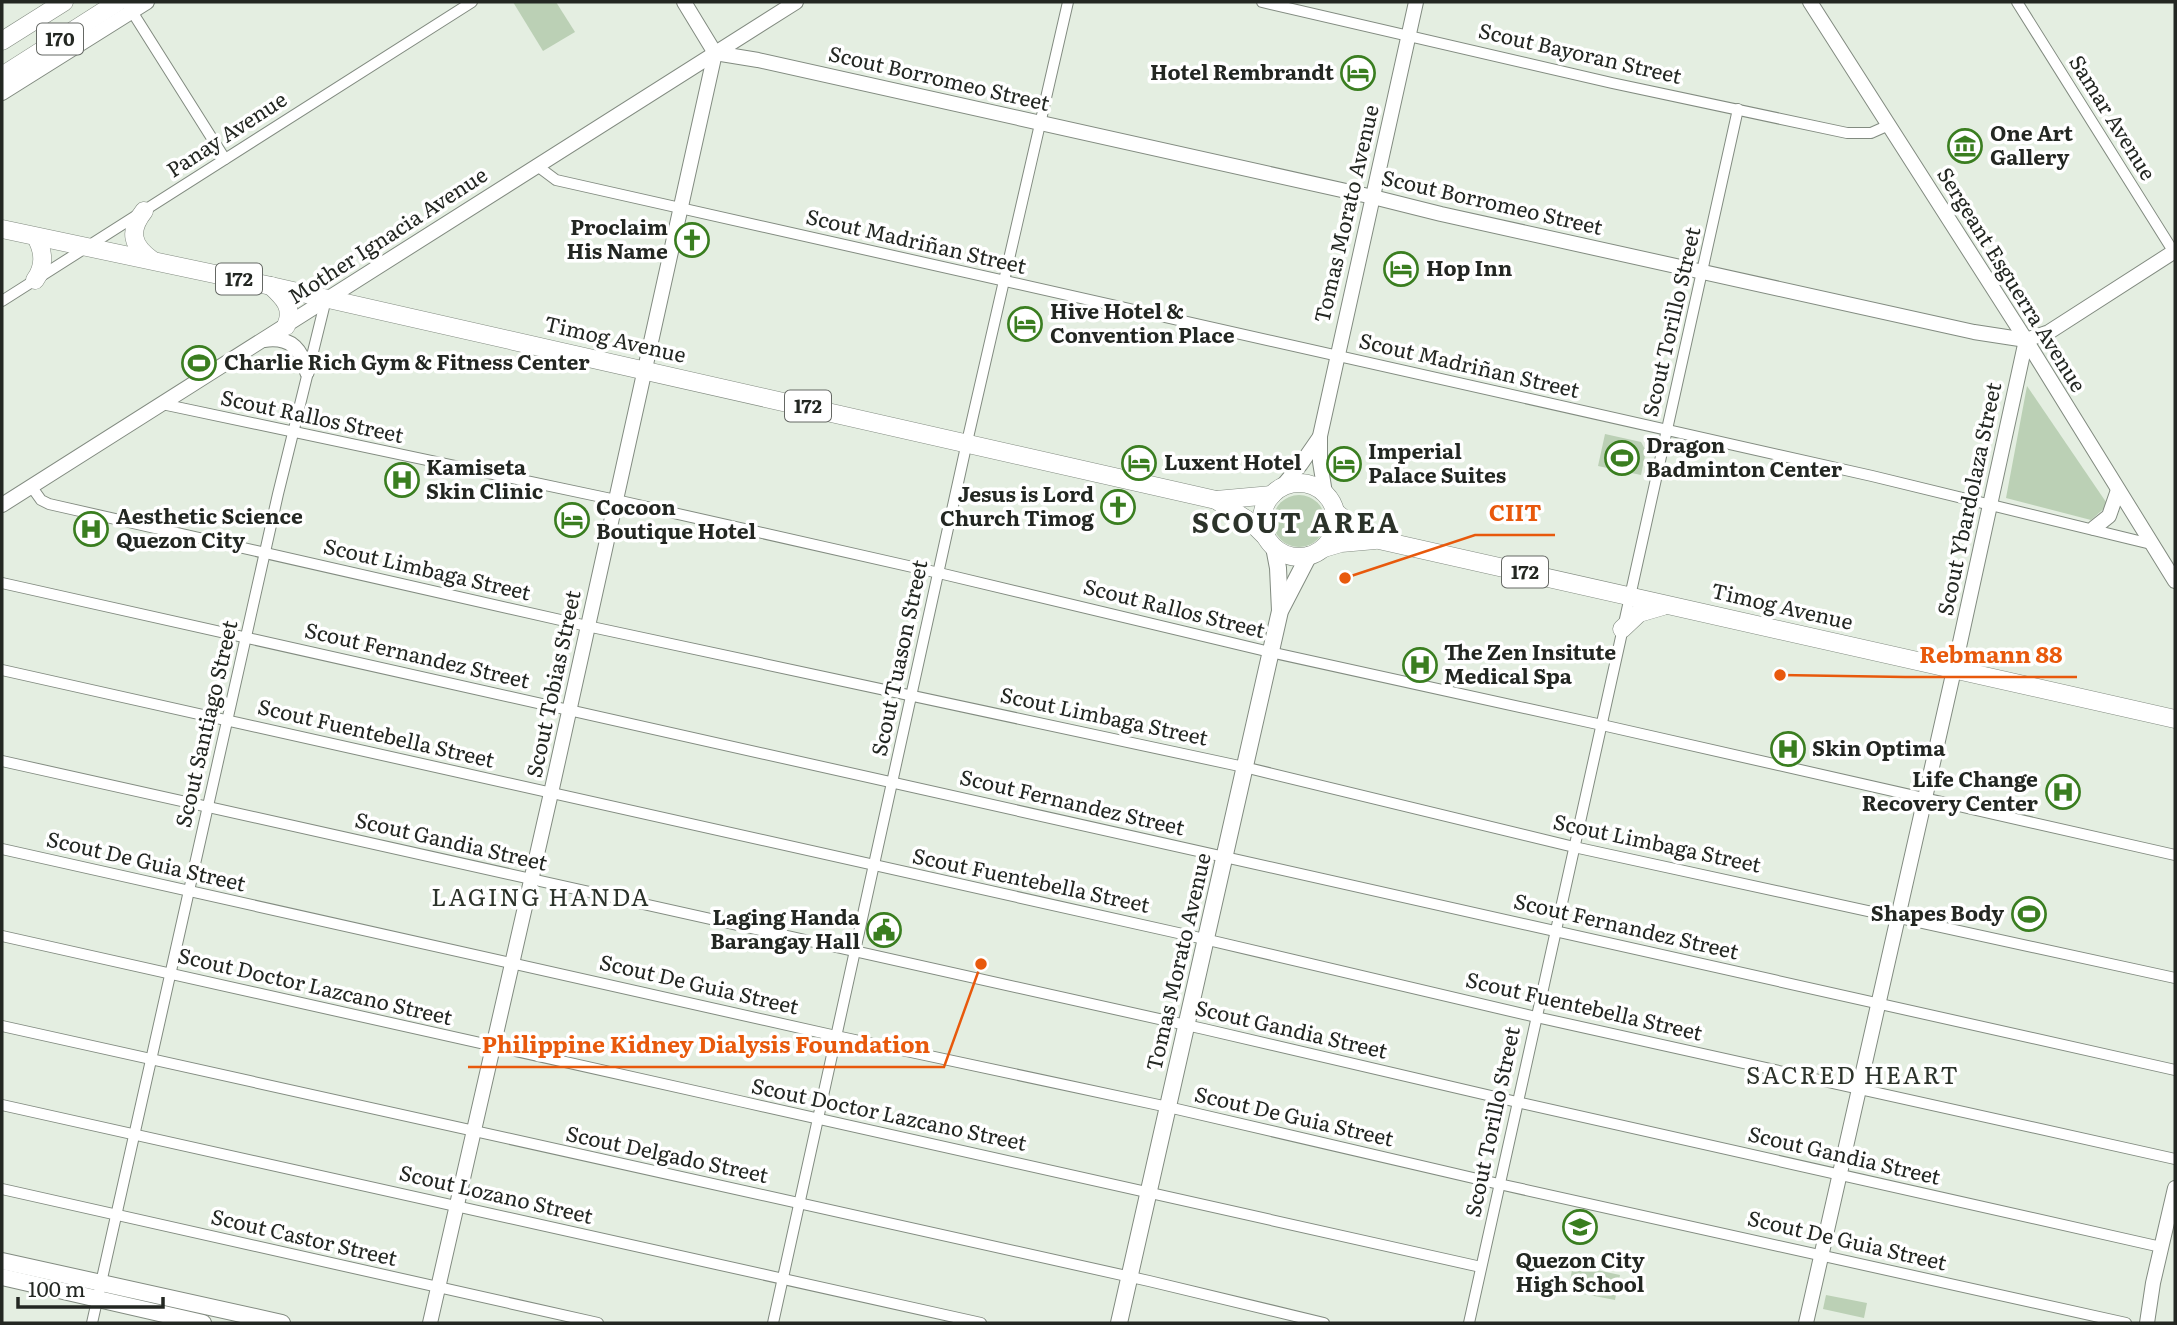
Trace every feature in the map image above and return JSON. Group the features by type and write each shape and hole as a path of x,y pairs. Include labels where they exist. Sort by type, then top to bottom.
{"main road":[{"name":"170","path":"2,41 64,2"},
{"name":"170","path":"2,76 126,5"},
{"path":"144,211 135,224 133,236 140,251 152,260"},
{"name":"Timog Avenue","path":"2,230 271,286 1216,500 1244,517 1270,542"},
{"path":"35,280 41,270 43,258 36,237"},
{"path":"271,286 288,304 289,317 286,326"},
{"name":"172","path":"1276,492 1294,483 1305,483 1325,493 1335,512"},
{"path":"1270,542 1262,515 1276,492"},
{"name":"Timog Avenue","path":"1216,500 1276,492"},
{"path":"1317,551 1334,534 1335,512"},
{"name":"Timog Avenue","path":"1335,512 1361,532 1379,540 2175,719"},
{"name":"Timog Avenue","path":"1317,551 1341,543 1379,540"},
{"name":"172","path":"1270,542 1291,556 1317,551"},
{"name":"Tomas Morato Avenue","path":"1119,1323 1280,611 1278,568 1270,542"},
{"name":"Tomas Morato Avenue","path":"1280,611 1317,551"},
{"path":"1622,629 1642,611 1670,604"},
{"path":"2,1261 203,1323"},
{"path":"2,1277 282,1323"}],"street":[{"name":"170","path":"2,93 126,5 147,2"},
{"name":"Panay Avenue","path":"2,301 472,2"},
{"path":"684,2 715,52"},
{"name":"Mother Ignacia Avenue","path":"2,505 796,2"},
{"name":"Scout Tuason Street","path":"773,1323 967,442 1068,2"},
{"name":"Scout Bayoran Street","path":"1262,2 1847,133 1871,134 1889,125"},
{"name":"Tomas Morato Avenue","path":"1325,493 1320,462 1320,436 1416,2"},
{"name":"Sergeant Esguerra Avenue","path":"1810,2 2026,340 2175,581"},
{"name":"Samar Avenue","path":"2017,2 2175,252"},
{"path":"126,5 225,159"},
{"path":"758,60 754,37 759,26"},
{"name":"Scout Borromeo Street","path":"715,52 1950,327 2026,340"},
{"name":"Scout Tobias Street","path":"430,1323 682,209 715,52"},
{"name":"Scout Torillo Street","path":"1469,1323 1738,109"},
{"name":"Scout Madriñan Street","path":"536,165 556,180 1668,430 2094,528 2151,544"},
{"path":"2026,340 2049,332 2175,252"},
{"name":"Scout Santiago Street","path":"92,1323 265,552 326,299"},
{"path":"263,340 279,339 292,344 300,351 307,372"},
{"name":"Scout Ybardolaza Street","path":"1807,1323 2026,340"},
{"name":"Scout Rallos Street","path":"162,404 616,500 1270,652 2175,855"},
{"name":"Tomas Morato Avenue","path":"1276,492 1305,459 1320,436"},
{"name":"Scout Limbaga Street","path":"31,486 41,500 49,504 587,626 1244,767 1574,846 2175,978"},
{"path":"2094,528 2109,516 2118,491"},
{"name":"Scout Fernandez Street","path":"2,583 2175,1070"},
{"name":"Scout Fuentebella Street","path":"2,670 1206,940 1536,1017 2175,1158"},
{"name":"Scout Gandia Street","path":"2,761 1186,1025 2161,1247"},
{"name":"Scout De Guia Street","path":"2,849 836,1036 1168,1107 1499,1184 2126,1323"},
{"name":"Scout Doctor Lazcano Street","path":"2,936 1481,1267"},
{"name":"Scout Delgado Street","path":"2,1026 1130,1277 1324,1323"},
{"name":"Scout Lozano Street","path":"2,1105 981,1323"},
{"name":"Scout Castor Street","path":"2,1189 598,1323"},
{"path":"2147,1323 2153,1283 2175,1191"}],"green space":[{"path":"513,2 556,2 575,32 543,51"},
{"path":"2027,386 2108,505 2091,520 2006,498"},
{"name":"Dragon Badminton Center","path":"1605,434 1641,442 1646,451 1641,475 1598,466"},
{"path":"1299,495 1309,497 1317,503 1323,511 1323,531 1317,539 1309,545 1299,547 1289,545 1281,539 1275,531 1273,521 1275,511 1281,503 1289,497"},
{"path":"1573,1265 1620,1275 1615,1300 1568,1291"},
{"path":"1826,1295 1867,1303 1864,1318 1823,1309"}],"place":[{"name":"Hotel Rembrandt","path":"1358,73"},
{"name":"One Art Gallery","path":"1965,146"},
{"name":"Proclaim His Name","path":"692,240"},
{"name":"Hop Inn","path":"1401,269"},
{"name":"Hive Hotel & Convention Place","path":"1025,324"},
{"name":"Charlie Rich Gym & Fitness Center","path":"199,363"},
{"name":"Dragon Badminton Center","path":"1622,458"},
{"name":"Luxent Hotel","path":"1139,463"},
{"name":"Imperial Palace Suites","path":"1344,464"},
{"name":"Kamiseta Skin Clinic","path":"402,480"},
{"name":"Jesus is Lord Church Timog","path":"1118,507"},
{"name":"Cocoon Boutique Hotel","path":"572,520"},
{"name":"Aesthetic Science Quezon City","path":"91,529"},
{"name":"CIIT","path":"1345,578"},
{"name":"The Zen Insitute Medical Spa","path":"1420,665"},
{"name":"Rebmann 88","path":"1780,675"},
{"name":"Skin Optima","path":"1788,749"},
{"name":"Life Change Recovery Center","path":"2063,792"},
{"name":"Shapes Body","path":"2029,914"},
{"name":"Laging Handa Barangay Hall","path":"884,930"},
{"name":"Philippine Kidney Dialysis Foundation","path":"981,964"},
{"name":"Quezon City High School","path":"1580,1227"}],"district":[{"name":"SCOUT AREA","path":"1296,523"},
{"name":"LAGING HANDA","path":"541,898"},
{"name":"SACRED HEART","path":"1853,1076"}]}
